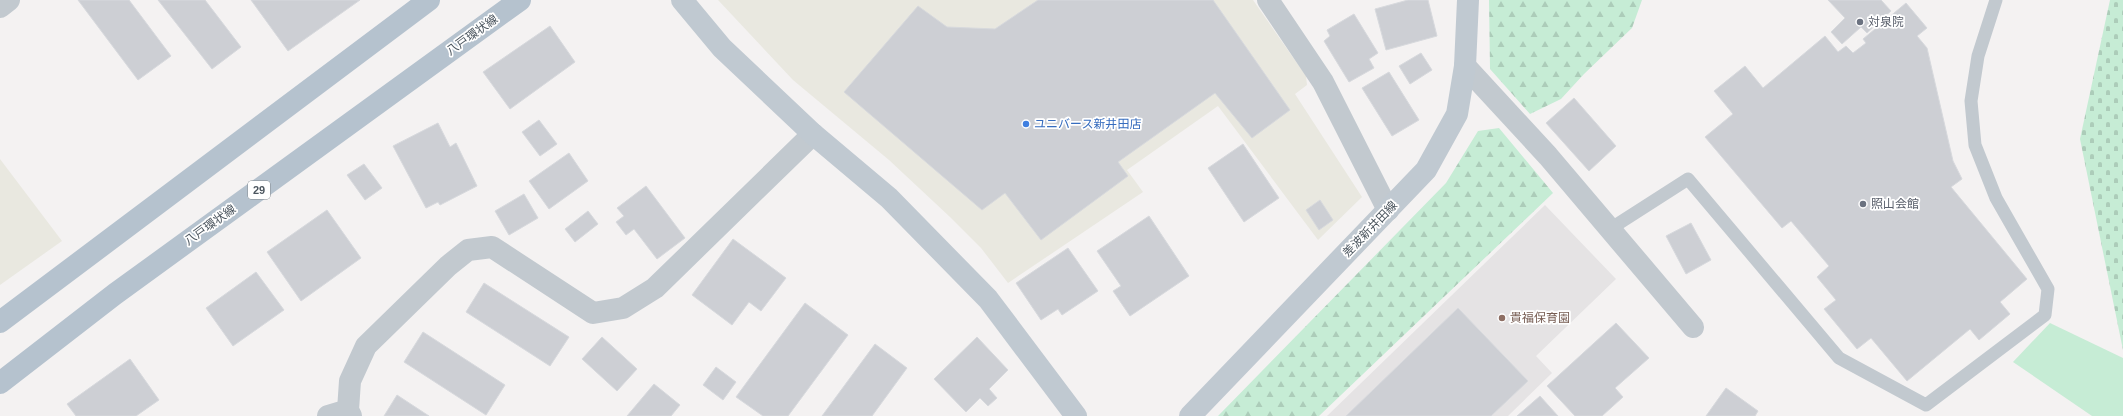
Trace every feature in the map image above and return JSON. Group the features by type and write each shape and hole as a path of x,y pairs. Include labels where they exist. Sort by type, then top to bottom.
{"main road":[{"path":"0,322 429,0"},
{"name":"八戸環状線","path":"0,383 115,294 520,0"}],"street":[{"path":"0,7 9,0"},
{"path":"682,0 722,48 813,134 889,198 988,299 1076,416"},
{"path":"1268,0 1323,82 1388,210"},
{"name":"差波新井田線","path":"1190,416 1426,170 1457,114 1465,66 1468,0"},
{"path":"1465,66 1548,156 1693,327"},
{"path":"342,414 350,381 366,346 448,266 468,250 492,247 593,313 623,308 655,288 813,134"}],"lane":[{"path":"1610,229 1688,179 1839,358 1926,405 2045,315 2048,289 1996,198 1975,145 1971,101 1978,56 1996,0"}],"shaded area":[{"name":"ユニバース新井田店","path":"718,0 1253,0 1306,76 1307,85 1295,94 1362,197 1318,240 1218,106 1127,170 1143,192 1008,283 981,248 950,217 889,160 793,80"},
{"path":"0,159 62,241 0,285"},
{"name":"貴福保育園","path":"1545,205 1616,279 1536,356 1552,373 1508,416 1327,416"}],"green space":[{"path":"1489,0 1642,0 1632,28 1584,74 1561,99 1530,114 1490,69"},
{"path":"2110,0 2123,0 2123,350 2080,139"},
{"path":"1499,128 1553,193 1319,416 1218,416 1446,183 1478,131"},
{"path":"2050,323 2123,358 2123,416 2092,416 2013,362"}],"building":[{"path":"78,0 129,0 171,56 138,80"},
{"path":"158,0 205,0 241,47 212,69"},
{"path":"251,0 360,0 288,51"},
{"name":"ユニバース新井田店","path":"1038,0 1213,0 1290,110 1252,138 1215,93 1118,162 1128,176 1041,240 1005,193 982,210 844,92 918,6 947,27 995,29"},
{"path":"1408,0 1428,0 1437,36 1386,50 1375,9"},
{"name":"対泉院","path":"1828,0 1881,0 1891,11 1867,33 1861,27 1842,44 1831,32 1845,18"},
{"name":"照山会館","path":"1906,3 1927,28 1917,36 1927,48 1953,161 1962,179 1951,187 2027,279 2000,302 2010,314 1979,340 1970,329 1907,381 1871,338 1857,349 1824,309 1836,300 1817,277 1829,266 1791,221 1782,228 1705,137 1733,114 1714,91 1745,66 1763,88 1825,36 1838,52 1846,46 1853,53 1866,43 1863,39"},
{"path":"1354,14 1378,53 1369,59 1374,68 1349,82 1324,41 1330,36 1327,30"},
{"path":"550,26 575,62 510,109 483,72"},
{"path":"1421,53 1432,70 1410,84 1399,66"},
{"path":"1389,72 1419,120 1392,136 1362,88"},
{"path":"1574,98 1616,146 1589,171 1546,123"},
{"path":"539,120 557,144 540,156 522,132"},
{"path":"438,123 450,147 456,143 477,186 440,205 438,202 426,208 393,146"},
{"path":"1243,144 1279,198 1244,222 1208,168"},
{"path":"569,153 588,181 549,209 529,181"},
{"path":"364,164 382,188 365,200 347,175"},
{"path":"646,186 685,238 657,259 634,229 626,235 616,222 624,216 617,208"},
{"path":"524,194 538,218 509,235 495,211"},
{"path":"1320,200 1333,220 1319,230 1306,210"},
{"path":"327,210 361,258 301,301 267,252"},
{"path":"588,211 598,224 575,242 565,229"},
{"path":"1149,216 1189,276 1130,316 1113,291 1121,286 1097,251"},
{"path":"1691,223 1711,260 1686,274 1666,236"},
{"path":"733,239 786,278 761,311 749,302 732,325 692,295"},
{"path":"1068,248 1098,291 1062,315 1058,309 1041,320 1016,283"},
{"path":"256,272 284,310 233,346 206,308"},
{"path":"484,283 569,337 550,366 466,312"},
{"path":"805,303 848,335 788,416 763,416 736,397"},
{"path":"1458,308 1528,381 1491,416 1346,416"},
{"path":"1616,323 1649,358 1615,388 1623,397 1602,416 1575,416 1547,386"},
{"path":"423,332 505,385 486,415 404,362"},
{"path":"602,337 637,369 617,391 582,359"},
{"path":"977,337 1008,370 989,389 997,398 988,406 980,398 966,412 934,379"},
{"path":"875,344 907,368 872,416 822,416"},
{"path":"130,359 159,400 136,416 76,416 67,404"},
{"path":"716,367 736,382 723,400 703,385"},
{"path":"654,384 680,405 671,416 627,416"},
{"path":"1726,388 1758,411 1755,416 1706,416"},
{"path":"397,395 429,416 384,416"},
{"path":"1540,396 1558,416 1517,416"}],"place":[{"name":"対泉院","path":"1860,22"},
{"name":"ユニバース新井田店","path":"1026,124"},
{"name":"照山会館","path":"1863,204"},
{"name":"貴福保育園","path":"1502,318"}]}
